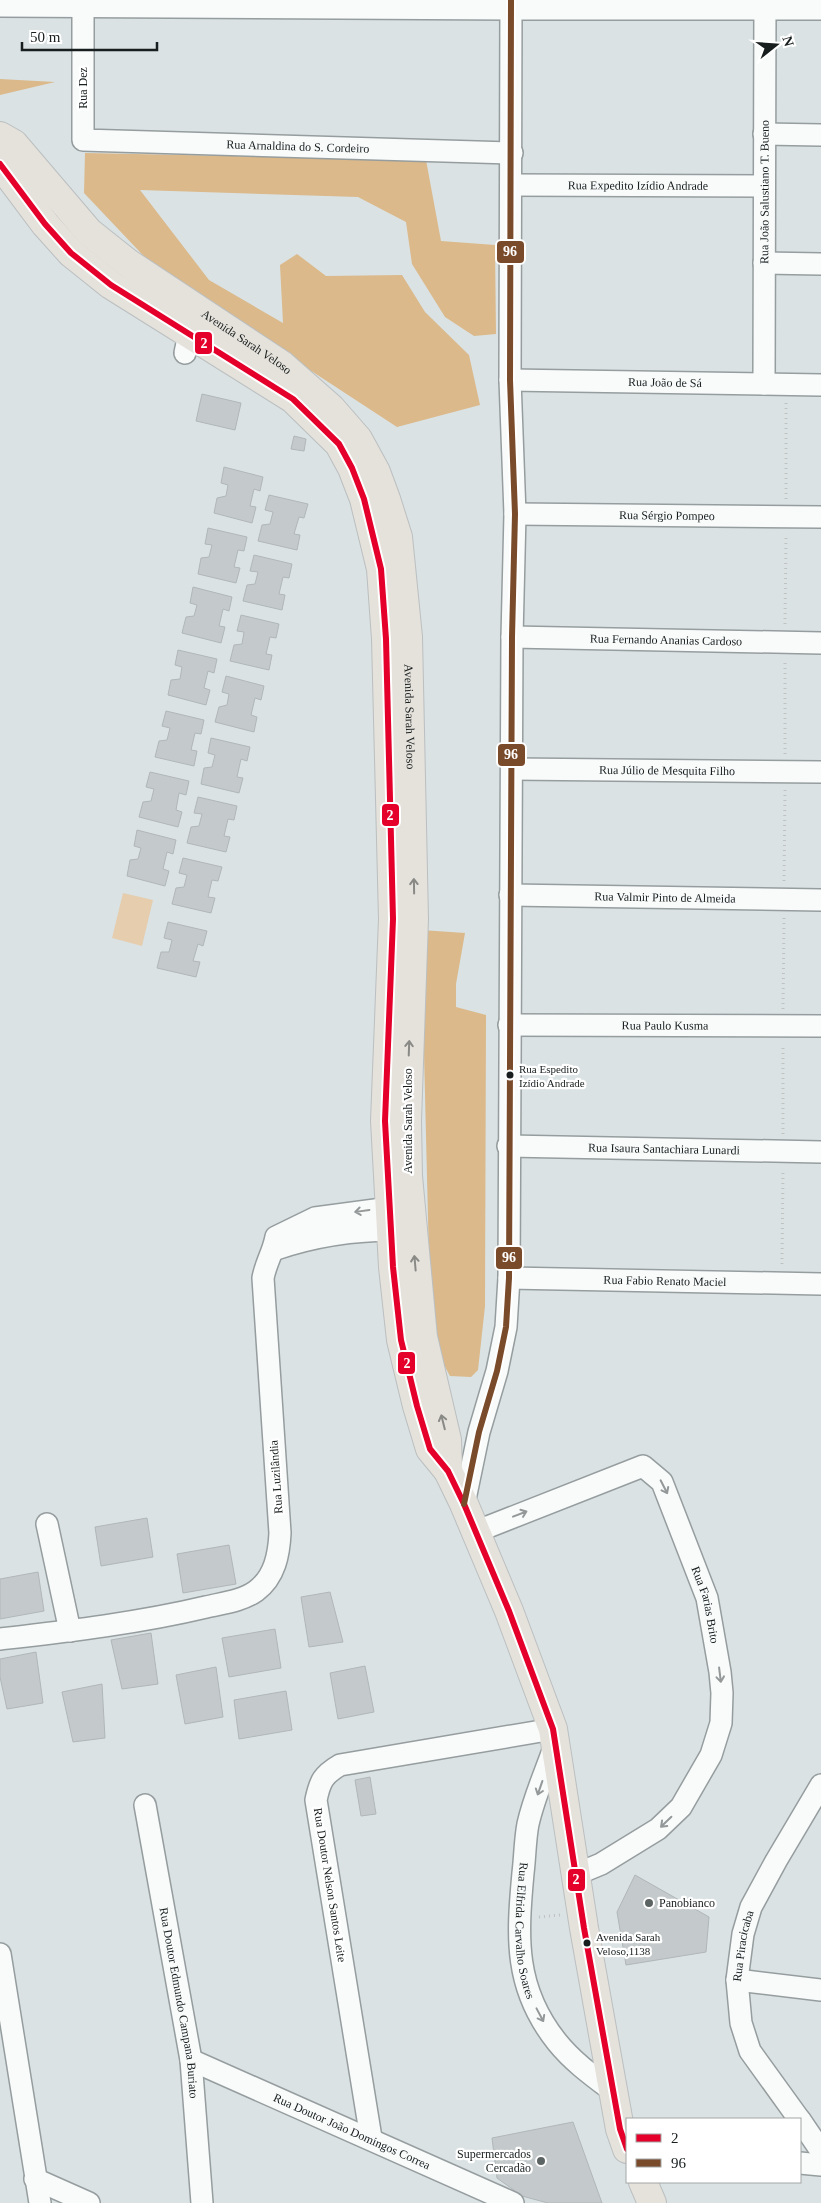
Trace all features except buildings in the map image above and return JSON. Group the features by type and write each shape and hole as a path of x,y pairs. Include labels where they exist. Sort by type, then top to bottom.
{"main road":[{"name":"Avenida Sarah Veloso","path":"0,136 19,150 90,232 128,263 282,365 332,408 358,439 376,472 398,537 408,637 414,919 402,1218 393,1267 401,1340 412,1388 430,1449 448,1470 464,1504 510,1611 554,1736 584,1928 620,2129 626,2146"},
{"name":"Avenida Sarah Veloso","path":"0,164 45,224 71,253 111,285 187,343 294,399 338,444 352,468 364,499 377,545 381,569 386,639 393,910 385,1121 402,1218"},
{"path":"642,2183 652,2203"}],"street":[{"path":"464,1504 479,1432 497,1371 506,1327 509,1278 508,1146 512,637 515,514 510,380 512,5"},
{"path":"0,6 764,5 821,9"},
{"name":"Rua João Salustiano T. Bueno","path":"764,5 764,384"},
{"name":"Rua Dez","path":"83,6 84,140"},
{"path":"764,134 821,135"},
{"name":"Rua Arnaldina do S. Cordeiro","path":"84,140 512,152"},
{"name":"Rua Expedito Izídio Andrade","path":"512,185 764,186"},
{"path":"764,263 821,264"},
{"name":"Rua João de Sá","path":"510,380 821,385"},
{"name":"Rua Sérgio Pompeo","path":"515,514 821,517"},
{"name":"Rua Fernando Ananias Cardoso","path":"512,637 821,643"},
{"name":"Rua Júlio de Mesquita Filho","path":"512,769 821,772"},
{"name":"Rua Valmir Pinto de Almeida","path":"510,895 821,900"},
{"name":"Rua Paulo Kusma","path":"509,1025 821,1026"},
{"name":"Rua Isaura Santachiara Lunardi","path":"508,1146 821,1152"},
{"name":"Rua Luzilândia","path":"0,1639 70,1631 184,1612 244,1598 258,1590 270,1575 279,1554 280,1533 264,1278 266,1261 274,1250 276,1237 315,1218 402,1218"},
{"path":"274,1250 297,1242 402,1218"},
{"name":"Rua Fabio Renato Maciel","path":"509,1278 821,1284"},
{"name":"Rua Farias Brito","path":"475,1532 643,1466 662,1482 706,1598 722,1694 721,1723 710,1755 681,1807 658,1829 601,1864 577,1874"},
{"path":"47,1524 70,1631"},
{"name":"Rua Elfrida Carvalho Soares","path":"554,1736 528,1824 518,1925 522,1969 528,1990 540,2015 558,2043 586,2071 614,2092"},
{"name":"Rua Doutor Nelson Santos Leite","path":"371,2138 316,1800 319,1787 326,1773 340,1765 554,1736"},
{"name":"Rua Piracicaba","path":"797,2117 750,2051 741,2023 738,1980 743,1934 752,1907 821,1784"},
{"name":"Rua Doutor Edmundo Campana Buriato","path":"145,1805 191,2060 202,2203"},
{"path":"0,1954 40,2203"},
{"path":"738,1980 821,1990"},
{"name":"Rua Doutor João Domingos Correa","path":"191,2060 371,2138 513,2203"},
{"name":"Rua Piracicaba","path":"801,2123 821,2151"},
{"path":"801,2164 821,2165"},
{"path":"35,2179 89,2203"}],"path":[{"path":"782,1284 786,384"},
{"path":"548,1917 562,1915"}],"shaded area":[{"path":"0,79 55,82 0,95"},
{"path":"85,153 426,160 441,241 495,245 496,334 474,336 445,317 412,264 406,222 358,197 140,190 209,280 283,323 280,265 297,254 326,276 402,275 425,312 469,355 480,405 397,427 157,270 84,193"},
{"path":"123,893 153,900 142,946 112,938"},
{"path":"421,930 465,933 456,984 456,1007 486,1015 485,1306 478,1370 471,1377 450,1376 431,1341"}],"transit line":[{"name":"96","path":"464,1504 479,1432 497,1371 506,1327 509,1278 512,637 515,514 510,380 511,0"},
{"name":"2","path":"0,164 45,224 71,253 111,285 293,399 339,444 352,468 364,499 381,569 386,639 393,919 385,1121 393,1267 401,1340 417,1406 430,1449 448,1471 464,1504 509,1611 553,1729 584,1928 620,2129 626,2146"}],"place":[{"name":"Rua Espedito Izídio Andrade","path":"510,1075"},
{"name":"Panobianco","path":"649,1903"},
{"name":"Avenida Sarah Veloso,1138","path":"587,1943"},
{"name":"Supermercados Cercadão","path":"541,2161"}]}
